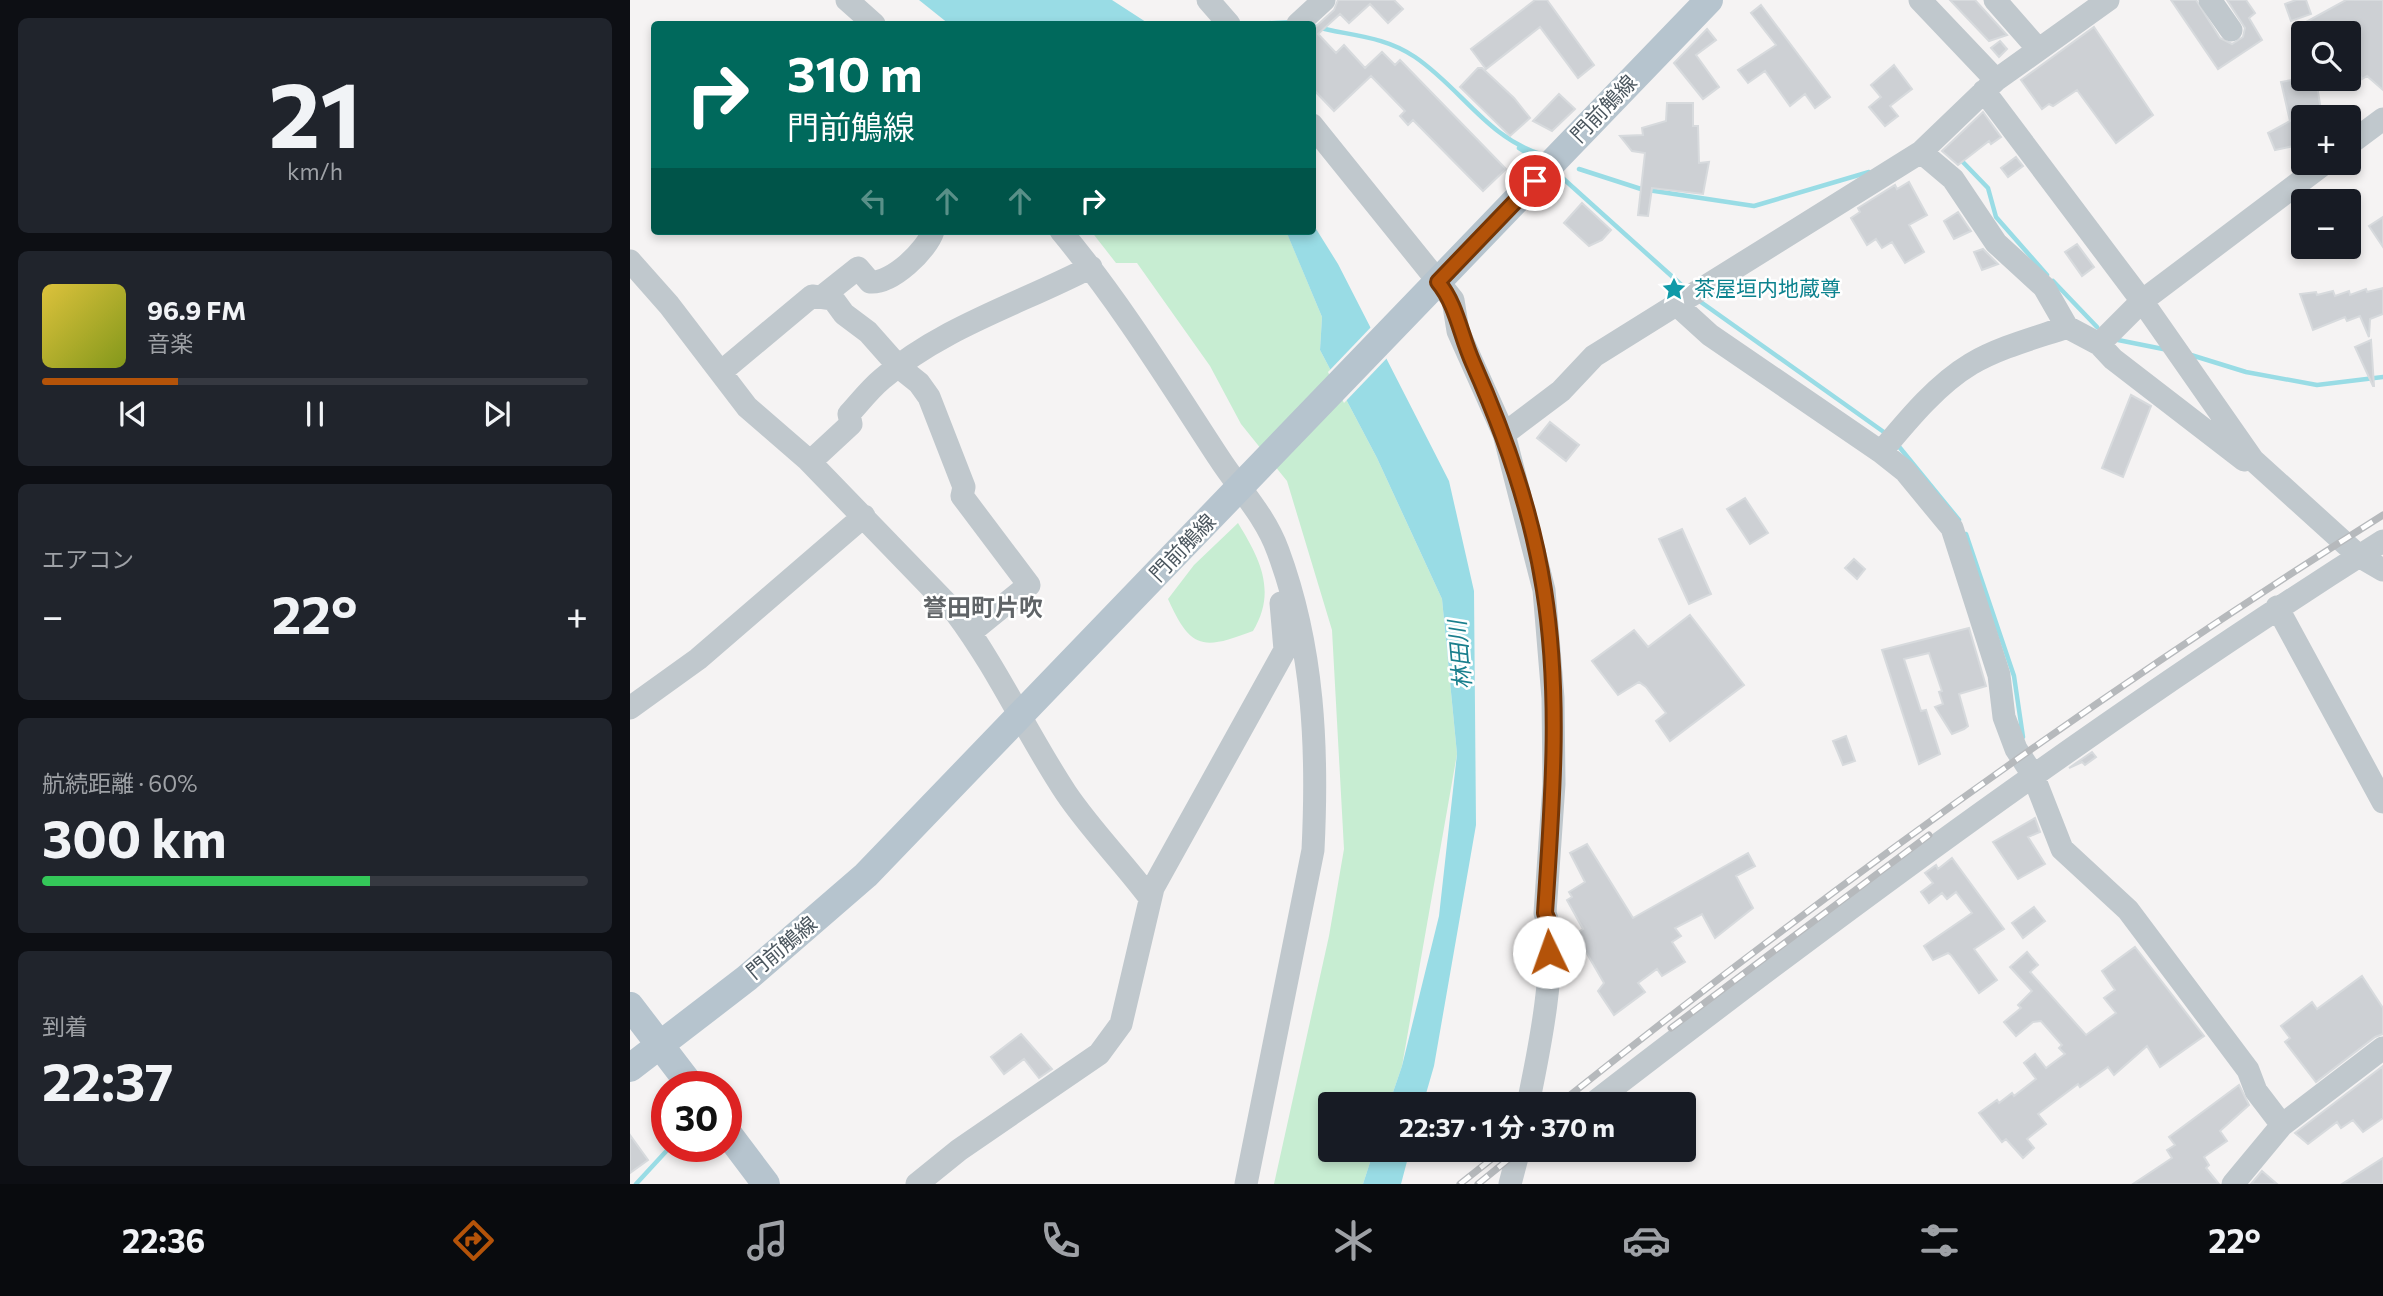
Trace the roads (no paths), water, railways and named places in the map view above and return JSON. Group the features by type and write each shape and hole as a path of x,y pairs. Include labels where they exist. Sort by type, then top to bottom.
{"main road":[{"name":"門前鵤線","path":"630,1068 747,978 866,874 1019,719 1709,0"},
{"path":"630,1006 680,1071"},
{"path":"742,1152 766,1184"}],"street":[{"path":"847,0 871,21"},
{"path":"1208,0 1226,21"},
{"path":"1301,21 1324,0"},
{"path":"1920,0 1990,85 2253,460 2360,556 2383,570"},
{"path":"1995,0 2038,49"},
{"path":"1504,434 1561,391 1594,356 1921,152 1990,85 2108,0"},
{"path":"2210,0 2231,30"},
{"path":"2361,135 2383,119"},
{"path":"1316,130 1435,284 1453,300 1458,331 1504,434 1544,590 1553,698 1554,784 1545,913 1550,925 1548,979 1530,1092"},
{"path":"1921,152 1953,179 1996,243 2044,287 2067,327 2099,344 2113,359 2243,460 2253,460"},
{"path":"2099,344 2143,301 2309,175"},
{"path":"824,296 858,268 870,282 878,283 928,246 932,235"},
{"path":"1064,235 1091,267 1245,484 1268,524 1307,652 1312,699 1315,794 1313,850 1246,1184"},
{"path":"630,261 747,407 810,462 956,613 971,632 1019,719 1090,827 1150,898"},
{"path":"810,462 851,424 849,414 899,367 995,311 1091,267"},
{"path":"721,372 812,296 824,296 833,299 844,314 868,332 899,367 919,383 929,397 964,486 962,496 1029,585 971,632"},
{"path":"1676,305 1710,335 1905,471 1952,528 2000,675 2004,717 2016,749 2033,775 2063,849 2128,910 2248,1070 2256,1091 2283,1125"},
{"path":"1881,452 1937,392 1969,365 2002,349 2067,327"},
{"path":"630,708 698,660 864,516"},
{"path":"1608,1092 1815,932 2033,775 2277,607 2383,541"},
{"path":"917,1184 959,1150 1099,1054 1111,1042 1121,1024 1153,888 1285,650 1276,573 1279,554"},
{"path":"2277,607 2383,802"},
{"path":"2233,1184 2283,1125 2383,1048"}],"water":[{"path":"919,0 1112,0 1144,21 945,21"},
{"name":"林田川","path":"1316,229 1338,264 1449,481 1474,591 1476,825 1434,1066 1426,1092 1393,1092 1439,916 1457,754 1442,599 1377,458 1320,350 1322,317 1288,235 1316,235"},
{"path":"1370,1162 1407,1162 1401,1184 1363,1184"}],"waterway":[{"path":"1316,27 1378,40 1403,50 1432,70 1490,125 1523,147 1543,155"},
{"path":"1519,148 1539,161"},
{"path":"1959,158 1988,188 1996,217 2047,275"},
{"path":"1579,169 1641,189 1754,206 1869,172"},
{"path":"1557,173 1686,289"},
{"path":"2053,281 2097,327"},
{"path":"1698,300 1888,435"},
{"path":"2113,339 2163,349"},
{"path":"2191,355 2246,372 2317,385 2383,377"},
{"path":"1896,443 1959,520"},
{"path":"1966,534 2014,676 2023,737"},
{"path":"636,1184 656,1162"}],"railway":[{"path":"1574,1092 1759,948 1963,798 2171,653 2383,515"},
{"path":"1671,1028 1929,835"},
{"path":"1460,1184 1488,1162"},
{"path":"1478,1184 1505,1162"}],"place":[{"name":"茶屋垣内地蔵尊","path":"1674,289"}],"district":[{"name":"誉田町片吹","path":"983,608"}]}
